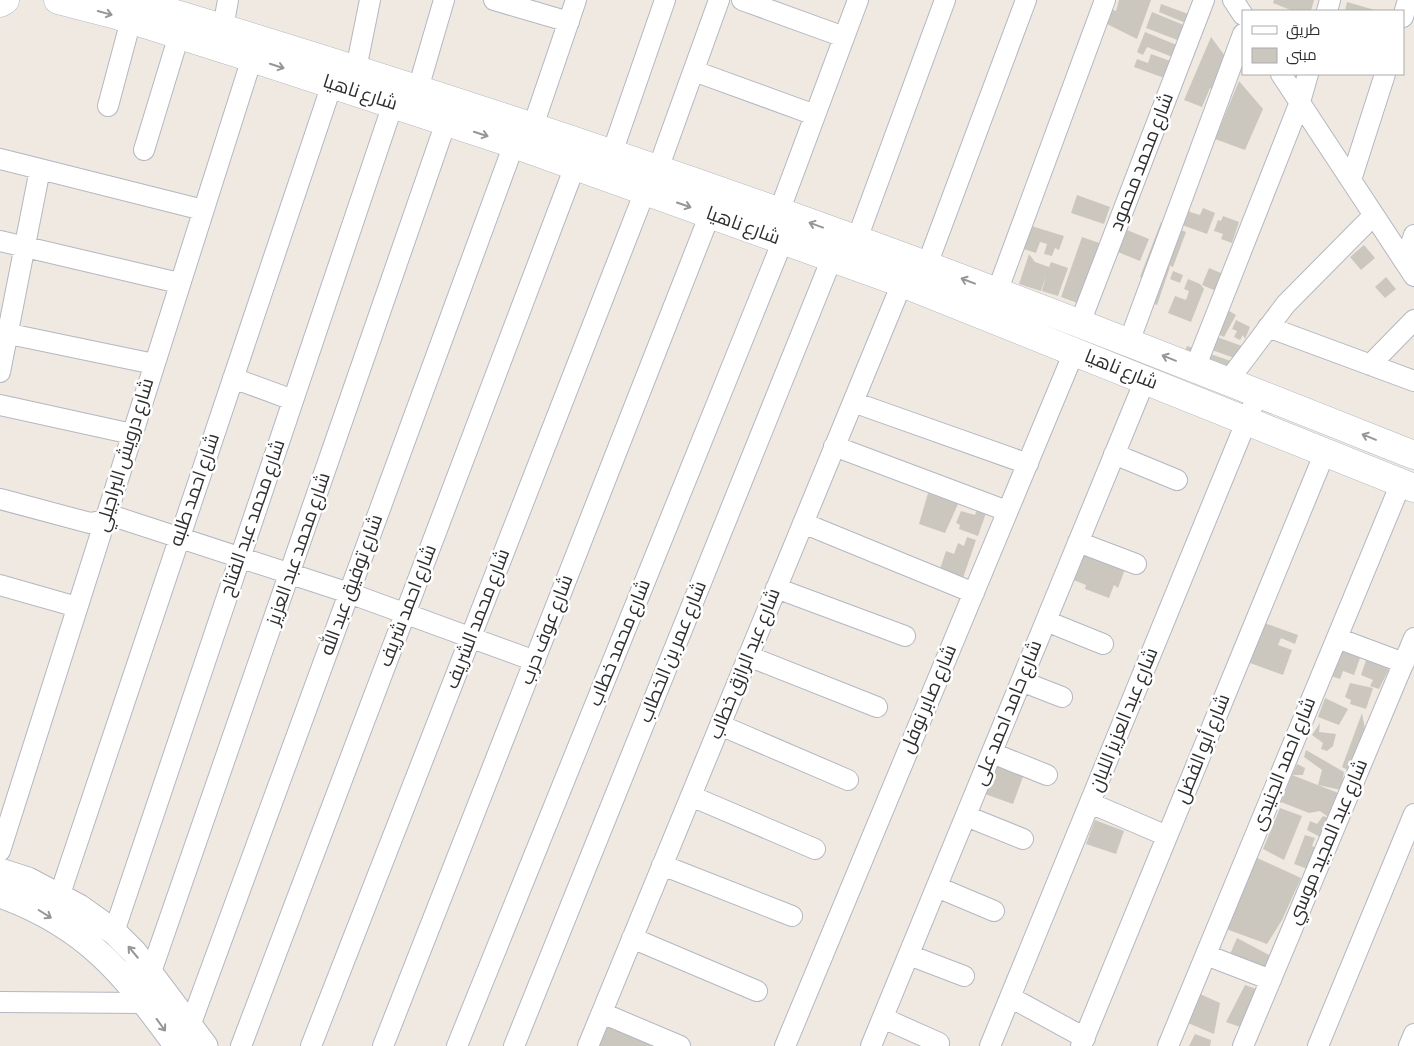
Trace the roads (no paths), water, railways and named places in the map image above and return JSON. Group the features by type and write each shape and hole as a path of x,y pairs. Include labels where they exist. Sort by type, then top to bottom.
{"main road":[{"path":"0,3 4,0"},
{"name":"شارع ناهيا","path":"58,0 130,10 223,28 418,89 523,135 575,166 652,180 780,212 1080,323 1414,456"},
{"name":"شارع ناهيا","path":"130,10 178,35 446,122 612,153 652,180 710,214 902,282 1408,485"}],"street":[{"path":"223,28 228,0"},
{"path":"356,69 370,0"},
{"path":"418,89 444,0"},
{"path":"494,0 569,22"},
{"name":"شارع توفيق عبد الله","path":"183,1036 349,593 576,0"},
{"path":"612,153 665,0"},
{"name":"شارع محمد الشريف","path":"311,1046 652,180 719,0"},
{"path":"742,0 844,38"},
{"path":"780,212 858,0"},
{"path":"857,240 945,0"},
{"path":"927,265 1026,0"},
{"path":"997,292 1105,0"},
{"name":"شارع محمد محمود","path":"1080,323 1204,0"},
{"path":"1233,0 1242,14"},
{"path":"1404,14 1408,0"},
{"path":"108,106 130,10"},
{"path":"144,150 178,35"},
{"path":"1129,342 1242,37"},
{"name":"شارع درويش البراجيلي","path":"0,851 252,58"},
{"path":"694,71 815,115"},
{"path":"1282,75 1409,269"},
{"path":"1195,368 1300,102 1308,75"},
{"path":"1351,180 1385,75"},
{"name":"شارع احمد طلبه","path":"59,897 332,84"},
{"name":"شارع محمد عبد الفتاح","path":"114,932 394,104"},
{"name":"شارع محمد عبد العزيز","path":"150,975 446,122"},
{"path":"0,160 203,210"},
{"name":"شارع احمد شريف","path":"241,1046 575,166"},
{"path":"0,372 4,333 40,169"},
{"name":"شارع عوف حرب","path":"384,1046 710,214"},
{"path":"1228,381 1286,304 1374,215"},
{"path":"1409,269 1414,237"},
{"path":"0,240 179,283"},
{"name":"شارع محمد خطاب","path":"457,1046 783,240"},
{"name":"شارع عمر بن الخطاب","path":"514,1046 832,258"},
{"name":"شارع عبد الرازق خطاب","path":"588,1046 902,282"},
{"path":"1370,365 1414,320"},
{"path":"1268,327 1414,381"},
{"path":"4,333 154,364"},
{"name":"شارع صابر نوفل","path":"785,1046 1074,352"},
{"path":"233,378 293,400"},
{"name":"شارع حامد احمد على","path":"871,1046 1145,380"},
{"name":"شارع عبد العزيز اللبان","path":"990,1046 1258,393"},
{"path":"853,402 1028,464"},
{"path":"0,405 132,434"},
{"path":"834,446 1007,511"},
{"name":"شارع أبو الفضل","path":"1083,1042 1325,452"},
{"path":"1114,454 1177,480"},
{"name":"شارع احمد الجنيدى","path":"1168,1046 1336,638 1408,485"},
{"path":"0,499 90,524 110,515 349,593 535,662"},
{"path":"803,524 974,593"},
{"path":"1078,542 1136,564"},
{"path":"0,585 78,607"},
{"path":"776,588 905,636"},
{"path":"1046,621 1103,644"},
{"path":"1336,638 1404,663"},
{"name":"شارع عبد المجيد موسي","path":"1243,1046 1414,638"},
{"path":"748,656 877,707"},
{"path":"1021,681 1062,697"},
{"path":"720,725 848,780"},
{"path":"992,753 1048,775"},
{"path":"691,796 815,850"},
{"path":"1090,803 1168,836"},
{"path":"1318,1046 1414,814"},
{"path":"966,816 1023,839"},
{"path":"662,865 792,916"},
{"path":"0,871 28,880 79,907 114,932 134,952 150,975 183,1036"},
{"path":"937,887 994,911"},
{"path":"0,895 32,907 75,933 98,951 145,1003 183,1036 205,1046"},
{"path":"632,938 758,991"},
{"path":"909,955 964,976"},
{"path":"1206,955 1271,980"},
{"path":"1010,997 1083,1042"},
{"path":"0,1002 145,1003"},
{"path":"602,1013 680,1046"},
{"path":"883,1018 939,1043"},
{"path":"1409,1046 1414,1034"}]}
